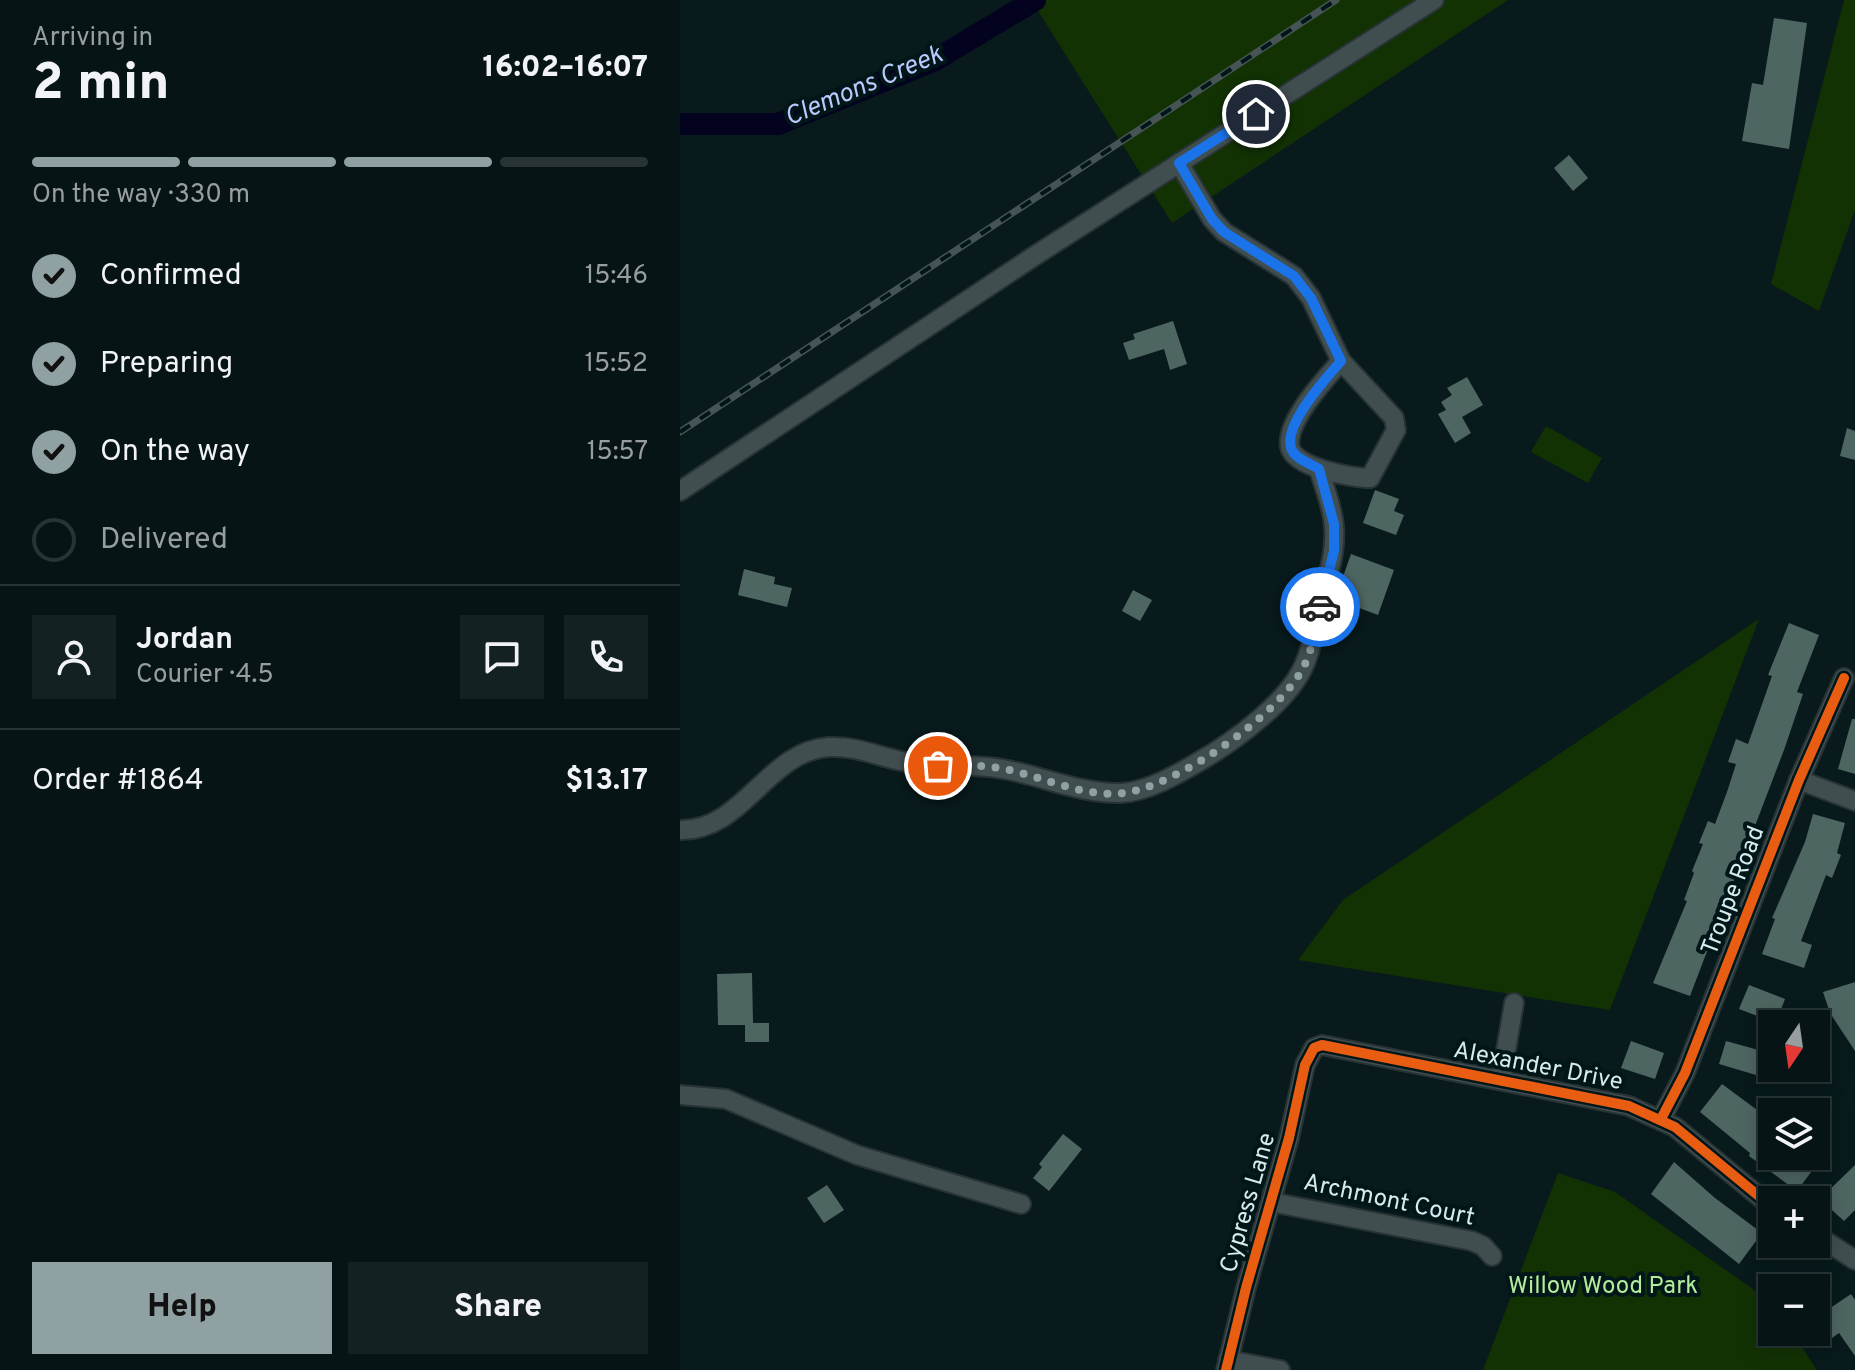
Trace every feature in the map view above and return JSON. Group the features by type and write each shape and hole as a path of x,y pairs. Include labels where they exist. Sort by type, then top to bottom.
{"street":[{"path":"680,491 1179,163 1434,0"},
{"path":"1179,163 1212,219 1224,232 1294,276 1311,298 1341,361 1394,418 1396,430 1370,478 1354,478 1319,469 1295,455 1290,447 1293,428 1315,390 1341,361"},
{"path":"680,830 690,830 724,818 780,766 807,752 827,747 860,748 905,762 1004,769 1090,791 1124,793 1173,776 1195,764 1240,734 1272,706 1305,666 1334,551 1334,524 1319,469"},
{"name":"Troupe Road","path":"1661,1119 1685,1073 1799,780 1844,678"},
{"path":"1799,780 1855,801"},
{"path":"1501,1080 1514,1003"},
{"name":"Alexander Drive","path":"1314,1048 1337,1046 1615,1101 1661,1119 1697,1144 1758,1197"},
{"name":"Cypress Lane","path":"1227,1365 1305,1065 1314,1048"},
{"path":"680,1095 726,1099 857,1155 1021,1204"},
{"name":"Archmont Court","path":"1271,1202 1472,1241 1483,1246 1492,1256"},
{"path":"1830,1243 1853,1255"},
{"path":"1227,1365 1280,1370"}],"green space":[{"path":"1031,0 1508,0 1172,223"},
{"path":"1844,0 1855,0 1855,210 1819,311 1771,284"},
{"path":"1546,426 1602,458 1588,483 1531,452"},
{"path":"1759,619 1610,1010 1298,960 1343,900"},
{"name":"Willow Wood Park","path":"1558,1173 1615,1192 1757,1292 1758,1346 1801,1346 1817,1370 1483,1370"}],"building":[{"path":"1774,18 1807,23 1789,149 1742,141 1752,83 1763,85"},
{"path":"1569,155 1588,178 1573,191 1554,168"},
{"path":"1173,321 1187,364 1170,370 1164,349 1129,360 1123,343 1135,339 1133,334"},
{"path":"1467,377 1483,405 1462,417 1471,433 1455,443 1438,414 1446,410 1441,402 1452,395 1447,388"},
{"path":"1847,428 1855,431 1855,460 1840,456"},
{"path":"1375,490 1399,499 1394,511 1404,515 1396,535 1363,523"},
{"path":"1351,554 1394,570 1378,615 1335,599"},
{"path":"744,569 775,577 774,584 792,588 787,607 738,595"},
{"path":"1133,590 1152,600 1140,621 1122,611"},
{"path":"1789,623 1819,635 1797,692 1803,694 1784,750 1690,996 1653,983 1687,901 1684,900 1694,873 1692,871 1703,844 1699,843 1708,821 1715,824 1727,792 1736,764 1728,762 1736,739 1748,744 1772,676 1768,675"},
{"path":"1852,719 1855,719 1855,774 1838,769"},
{"path":"1813,814 1845,823 1837,853 1841,855 1832,878 1826,875 1801,941 1812,945 1804,968 1762,954 1775,919 1772,918 1805,842"},
{"path":"752,973 753,1023 769,1023 769,1042 745,1042 745,1025 718,1025 717,974"},
{"path":"1855,982 1855,1051 1830,1013 1823,992"},
{"path":"1749,985 1785,999 1781,1010 1758,1010 1758,1016 1739,1009"},
{"path":"1631,1041 1664,1053 1655,1079 1621,1068"},
{"path":"1726,1041 1758,1050 1756,1075 1719,1064"},
{"path":"1722,1084 1758,1111 1758,1163 1749,1156 1750,1153 1700,1112"},
{"path":"1063,1134 1082,1149 1049,1191 1033,1178 1042,1167 1039,1164"},
{"path":"1674,1162 1758,1230 1758,1238 1739,1264 1651,1194"},
{"path":"1855,1165 1855,1210 1844,1221 1830,1208 1830,1189"},
{"path":"1768,1170 1813,1170 1801,1186 1790,1186"},
{"path":"827,1185 844,1210 824,1223 807,1198"},
{"path":"1851,1294 1855,1300 1855,1356 1839,1333 1832,1338 1830,1335 1830,1308"}],"waterway":[{"name":"Clemons Creek","path":"680,124 778,124 935,60 1035,0"}],"railway":[{"path":"680,432 1336,0"}],"cycle path":[{"path":"1661,1119 1685,1073 1799,780 1844,678"},
{"path":"1226,1370 1289,1138 1305,1065 1314,1048 1322,1045 1629,1106 1675,1127 1758,1195"}],"way so far":[{"path":"938,766 974,765 1004,769 1090,791 1124,793 1173,776 1240,734 1282,697 1305,666 1320,607"}],"route":[{"path":"1256,114 1179,163 1212,219 1224,232 1294,276 1311,298 1341,361 1315,390 1293,428 1290,447 1295,455 1319,469 1334,524 1334,551 1320,607"}]}
